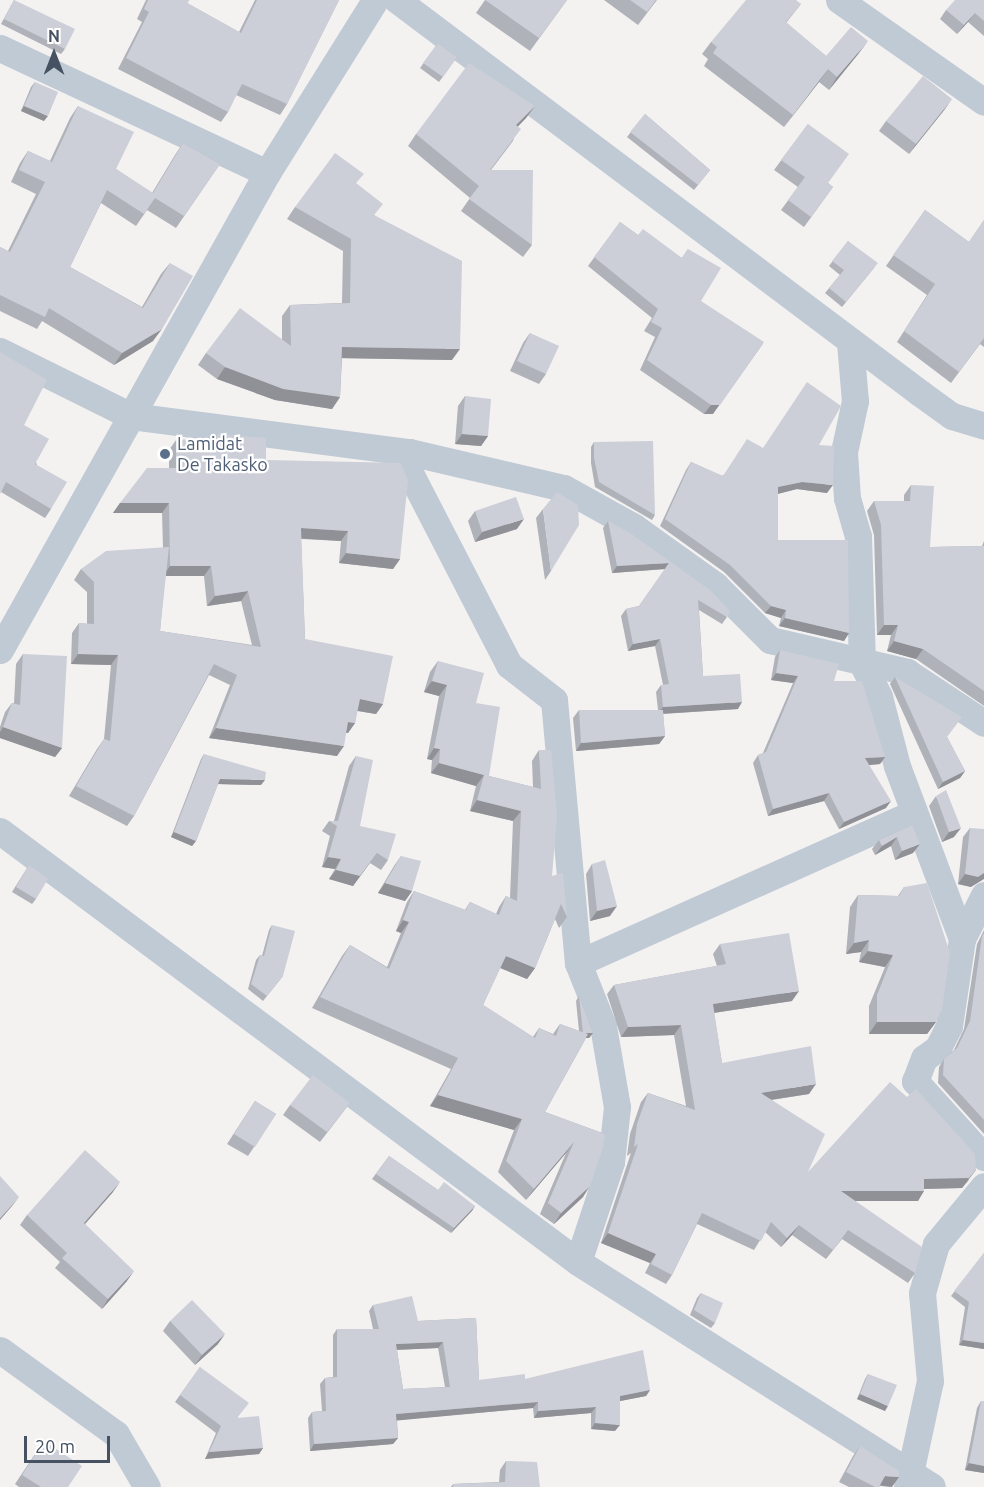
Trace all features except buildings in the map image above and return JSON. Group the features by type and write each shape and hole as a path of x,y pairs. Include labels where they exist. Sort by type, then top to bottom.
{"street":[{"path":"0,650 267,174 375,0"},
{"path":"397,0 850,342 952,416 984,426"},
{"path":"848,3 984,102"},
{"path":"0,48 267,174"},
{"path":"850,342 855,401 844,452 847,498 858,536 862,663 879,697 914,813 962,939"},
{"path":"0,351 131,416 409,452 564,488 634,527 715,585 770,640 907,672 984,723"},
{"path":"409,452 410,473 509,665 554,700 578,963 603,1026 617,1107 611,1162 579,1262"},
{"path":"578,963 914,813"},
{"path":"0,831 579,1262 916,1484 930,1382 922,1293 936,1244 984,1186"},
{"path":"984,895 962,939 949,1026 938,1048 924,1058 915,1081 984,1157"},
{"path":"0,1350 117,1434 147,1487"}],"place":[{"name":"Lamidat De Takasko","path":"165,454"}]}
